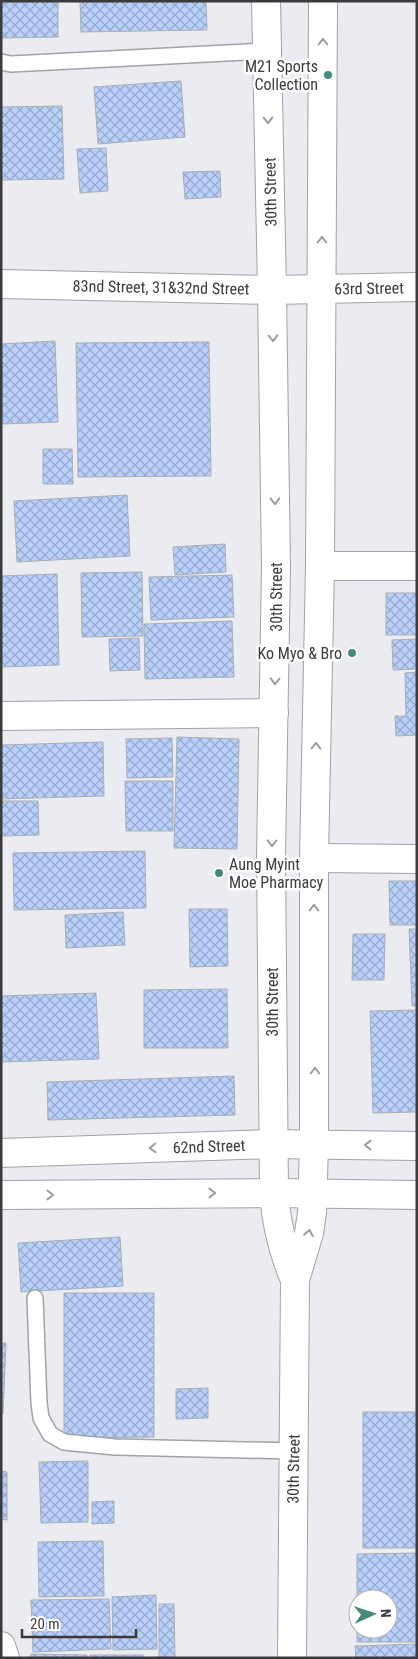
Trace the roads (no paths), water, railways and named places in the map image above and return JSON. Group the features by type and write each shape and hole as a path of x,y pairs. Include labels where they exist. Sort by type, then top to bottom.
{"main road":[{"name":"30th Street","path":"266,1 276,567 271,856 274,1193 280,1237 286,1259 295,1280"},
{"name":"30th Street","path":"292,1658 295,1280 309,1233 313,1194 314,1144 314,858 320,566 323,1"},
{"name":"83nd Street, 31&32nd Street","path":"1,284 272,290 321,288"},
{"name":"63rd Street","path":"321,288 417,287"},
{"path":"320,566 417,566"},
{"path":"1,716 274,713"},
{"path":"314,858 417,859"},
{"name":"62nd Street","path":"1,1153 273,1144 417,1146"},
{"path":"1,1195 274,1193 417,1195"},
{"path":"1,1646 5,1658"}],"lane":[{"path":"1,62 11,64 266,51"},
{"path":"35,1298 39,1402 41,1418 50,1434 64,1442 114,1447 294,1451"}],"place":[{"name":"M21 Sports Collection","path":"328,75"},
{"name":"Ko Myo & Bro","path":"352,653"},
{"name":"Aung Myint Moe Pharmacy","path":"219,873"}]}
